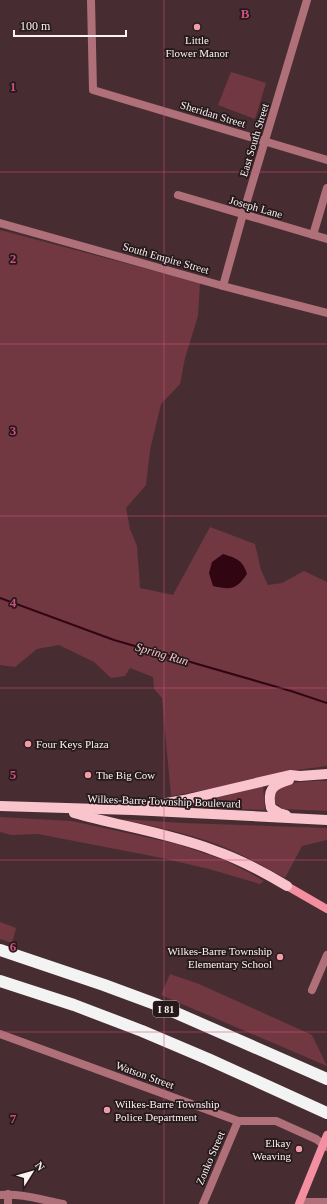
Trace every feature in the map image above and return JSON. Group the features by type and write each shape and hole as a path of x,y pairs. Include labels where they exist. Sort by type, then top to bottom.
{"highway":[{"name":"I 81","path":"0,950 158,1005 327,1079"},
{"path":"0,981 74,1005 142,1031 323,1111"}],"main road":[{"path":"132,810 184,800 290,775 300,776 327,774"},
{"path":"292,818 271,808 269,799 270,791 279,783 300,776"},
{"name":"Wilkes-Barre Township Boulevard","path":"0,806 132,810 327,820"},
{"path":"61,809 192,842 214,850 258,869 327,909"},
{"path":"299,1203 325,1146 327,1134"}],"street":[{"name":"Sheridan Street","path":"91,0 93,90 327,160"},
{"name":"East South Street","path":"223,286 307,0"},
{"path":"313,235 327,188"},
{"name":"Joseph Lane","path":"178,195 327,239"},
{"name":"South Empire Street","path":"0,222 223,286 327,313"},
{"path":"312,990 327,955"},
{"name":"Watson Street","path":"0,1034 238,1121 276,1121 316,1139 325,1146"},
{"name":"Zonko Street","path":"203,1204 238,1121"},
{"path":"8,1204 4,1194 24,1196 63,1204"},
{"path":"299,1203 327,1202"}],"shaded area":[{"path":"231,72 266,83 255,119 218,105"},
{"path":"0,230 200,283 198,316 185,358 180,384 161,404 150,450 146,485 126,508 130,529 137,546 140,588 173,595 210,527 255,544 261,570 268,585 282,583 304,571 327,582 327,766 297,770 171,796 162,698 154,689 153,677 130,668 125,676 111,678 94,662 59,645 37,649 15,667 0,665"},
{"path":"223,554 238,560 247,574 240,583 233,588 213,586 209,573 212,562"},
{"path":"327,781 327,811 283,809 275,801 274,797 276,791 288,784"},
{"path":"263,786 265,810 168,806 225,796"},
{"path":"0,817 72,821 177,844 224,860 264,881 260,884 209,869 162,858 38,834 11,835 0,832"},
{"path":"122,819 183,823 327,828 327,840 302,846 285,878 244,856 219,845 183,834"},
{"path":"0,922 16,928 12,943 0,939"},
{"path":"170,974 199,984 312,1035 327,1066 161,995"}],"waterway":[{"name":"Spring Run","path":"0,598 114,640 291,691 327,703"}],"place":[{"name":"Little Flower Manor","path":"197,27"},
{"name":"Four Keys Plaza","path":"28,744"},
{"name":"The Big Cow","path":"88,775"},
{"name":"Wilkes-Barre Township Elementary School","path":"280,957"},
{"name":"Wilkes-Barre Township Police Department","path":"107,1110"},
{"name":"Elkay Weaving","path":"299,1149"}]}
